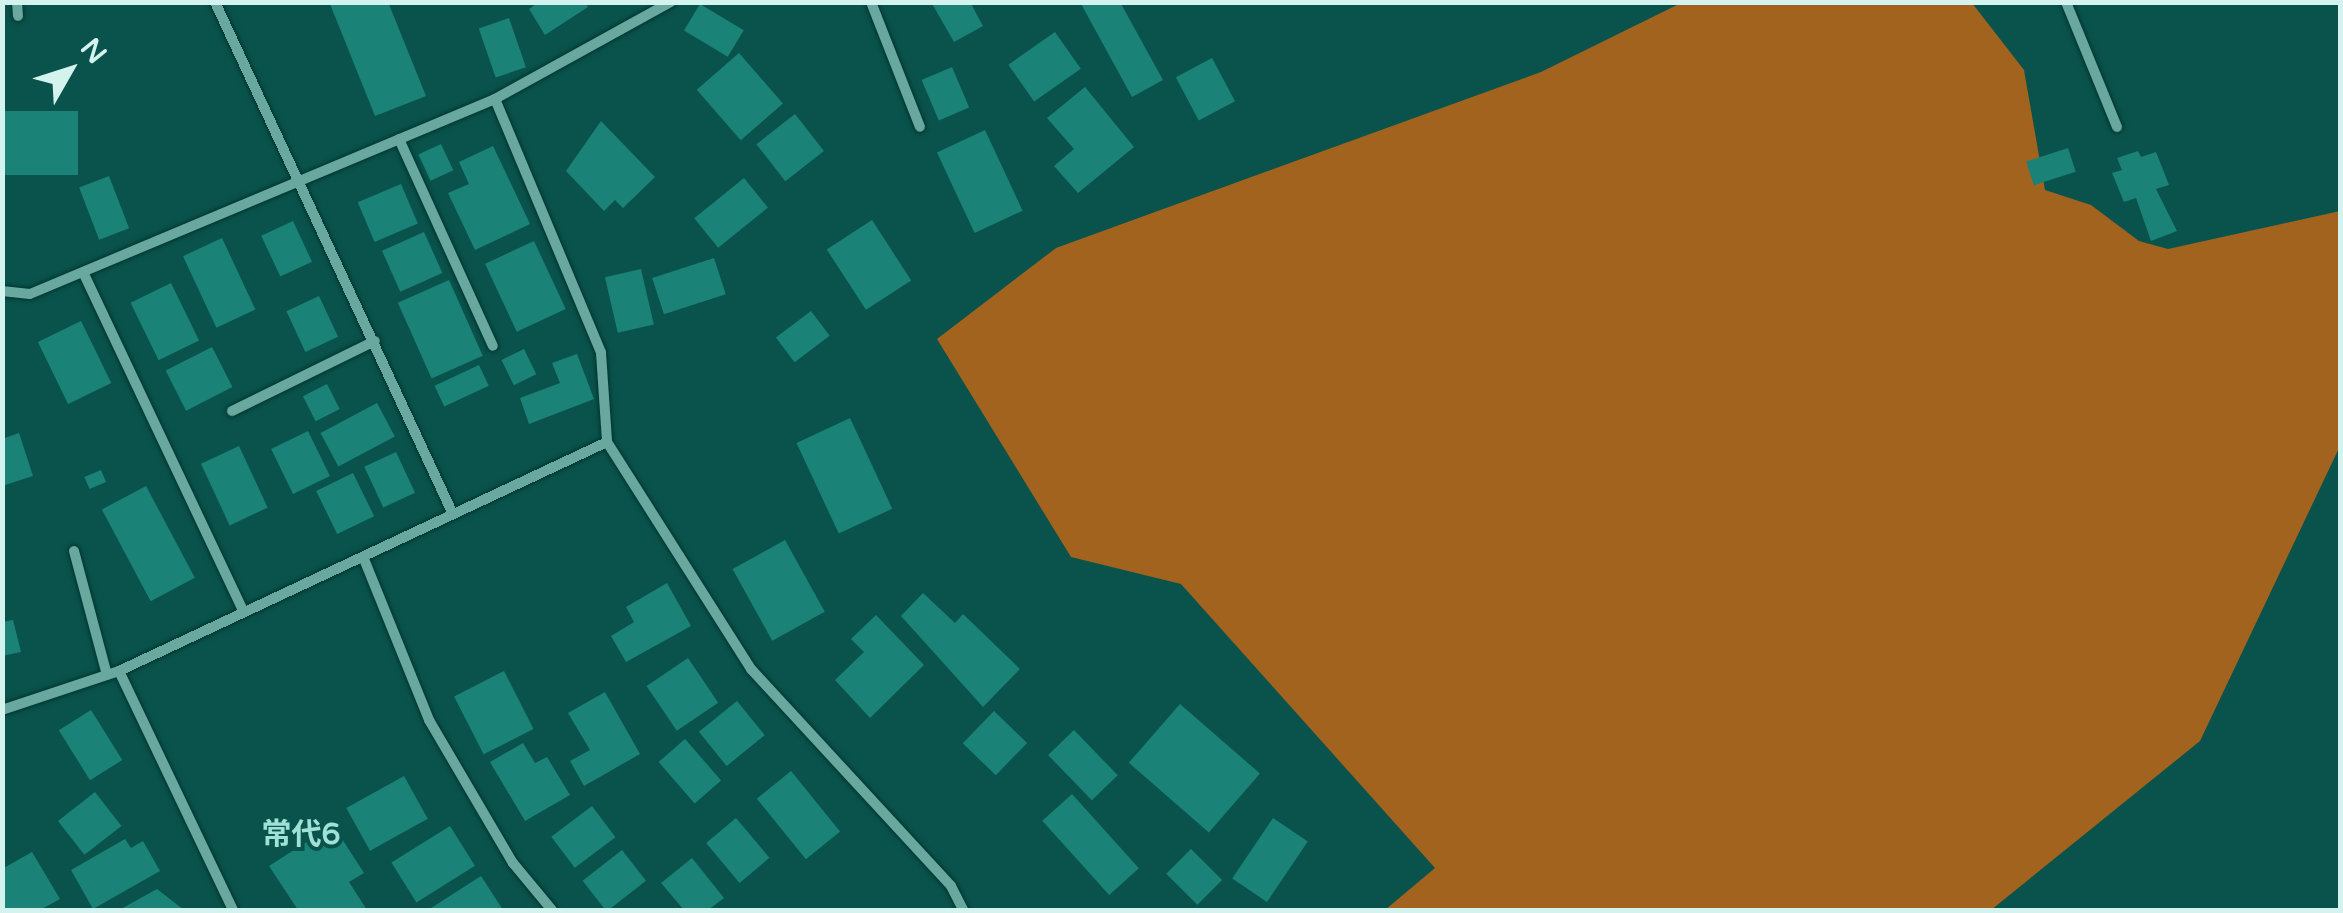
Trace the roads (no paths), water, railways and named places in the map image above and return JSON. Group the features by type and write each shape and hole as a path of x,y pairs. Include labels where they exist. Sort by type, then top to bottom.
{"street":[{"path":"17,2 18,16"},
{"path":"215,2 302,180 452,512"},
{"path":"2,290 30,294 495,99 670,2"},
{"path":"871,2 920,127"},
{"path":"2066,2 2117,127"},
{"path":"495,99 601,353 607,442 752,670 950,886 963,910"},
{"path":"400,139 494,346"},
{"path":"83,272 243,610"},
{"path":"232,412 375,342"},
{"path":"2,710 119,671 607,442"},
{"path":"74,551 106,675"},
{"path":"364,558 429,720 513,864 552,910"},
{"path":"119,671 233,910"}],"district":[{"name":"常代6","path":"301,835"}]}
